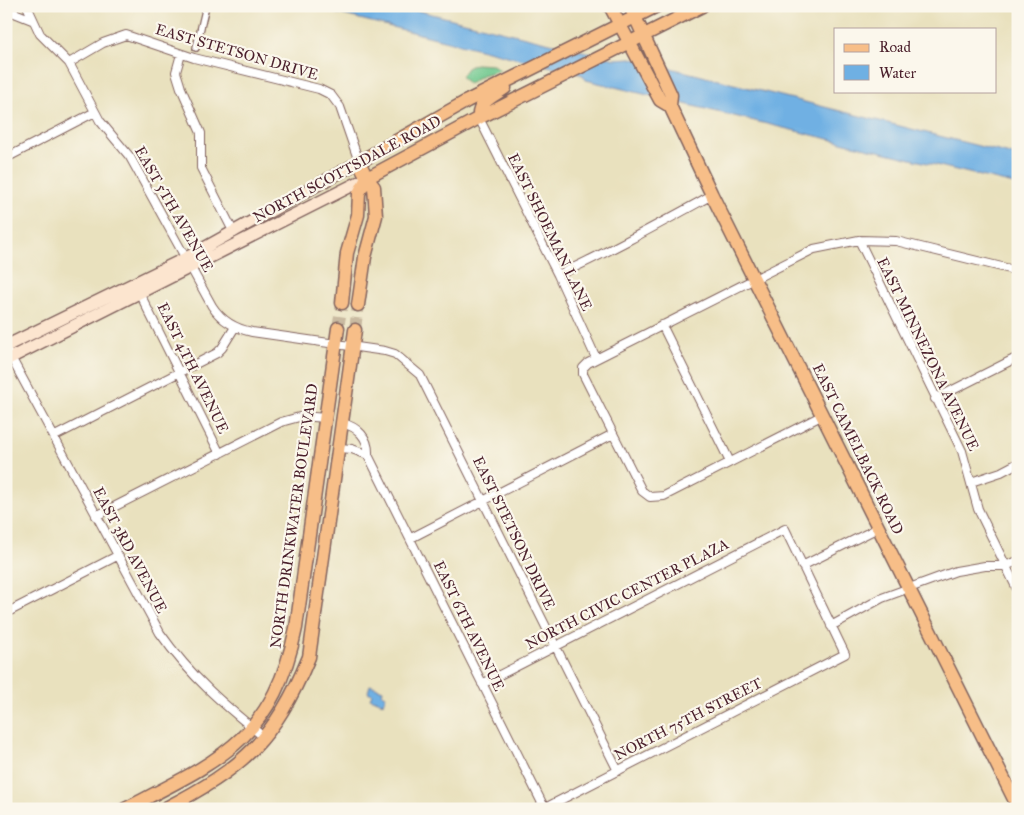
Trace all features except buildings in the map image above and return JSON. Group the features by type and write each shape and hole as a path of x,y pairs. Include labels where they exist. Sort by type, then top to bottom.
{"main road":[{"name":"EAST CAMELBACK ROAD","path":"610,6 660,100 670,106"},
{"name":"NORTH SCOTTSDALE ROAD","path":"8,352 140,294 234,233 442,114 619,24 633,11 657,6"},
{"name":"NORTH SCOTTSDALE ROAD","path":"8,352 366,178 605,54 647,40 702,6"},
{"name":"EAST CAMELBACK ROAD","path":"633,11 671,95 670,106 712,195 1018,807"},
{"path":"479,118 478,110 482,104 508,86 521,73"},
{"path":"358,305 365,257 376,216 374,187 366,178 359,162"},
{"path":"342,303 347,254 358,215 359,193 366,178"},
{"name":"NORTH DRINKWATER BOULEVARD","path":"126,809 204,769 253,728 276,693 292,651 338,328"},
{"path":"164,809 214,781 237,765 265,738 292,696 309,658 355,330"},
{"path":"145,809 168,794 174,784"}],"street":[{"name":"EAST 5TH AVENUE","path":"27,6 32,20 44,38 69,63 95,112 130,157 215,312 235,326 261,334 336,343"},
{"path":"196,48 206,6"},
{"path":"9,12 32,20"},
{"name":"EAST STETSON DRIVE","path":"69,63 103,43 126,35 180,54 318,89 331,95 340,107 359,162"},
{"path":"180,54 176,72 201,133 201,168 234,233"},
{"path":"6,158 95,112"},
{"name":"EAST SHOEMAN LANE","path":"479,118 558,275 596,358"},
{"path":"558,275 618,247 656,224 712,195"},
{"path":"823,415 664,496 650,497 642,491 583,374 583,368 596,358 814,249 858,240 896,241 1018,271"},
{"name":"EAST MINNEZONA AVENUE","path":"858,240 962,451 978,509 1018,591"},
{"name":"EAST 4TH AVENUE","path":"140,294 220,454"},
{"path":"662,325 730,462"},
{"path":"55,436 217,353 235,326"},
{"name":"EAST STETSON DRIVE","path":"336,343 395,354 420,375 618,771"},
{"name":"EAST 3RD AVENUE","path":"8,352 55,436 153,623 182,664 208,691 265,738"},
{"path":"935,399 1018,357"},
{"path":"96,516 291,418 303,416 325,418"},
{"name":"EAST 6TH AVENUE","path":"342,423 352,425 361,432 368,448 368,455 544,808"},
{"path":"411,538 613,434"},
{"path":"339,448 368,455"},
{"path":"971,482 1001,472 1018,463"},
{"path":"878,528 802,566 831,626 882,598 956,571 985,566 1005,566 1018,561"},
{"name":"NORTH CIVIC CENTER PLAZA","path":"482,684 785,530 802,566"},
{"path":"6,613 117,556"},
{"name":"NORTH 75TH STREET","path":"544,808 846,654 831,626"}],"green space":[{"path":"475,64 493,65 500,70 482,75 468,84 461,76 467,68"}],"water":[{"path":"319,6 399,6 615,59 631,58 1018,156 1018,185 586,80 583,75 324,10"},
{"path":"370,685 383,690 382,694 386,696 383,703 370,698 372,694 368,692"}],"tunnel":[{"path":"338,328 342,303"},
{"path":"355,330 358,305"}]}
